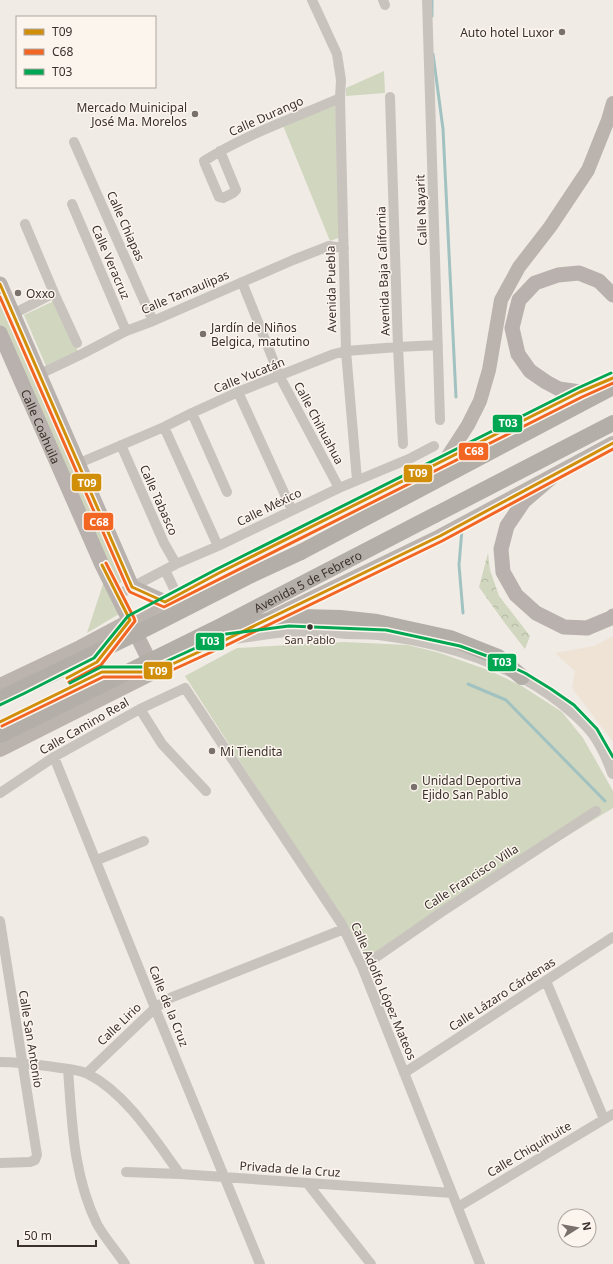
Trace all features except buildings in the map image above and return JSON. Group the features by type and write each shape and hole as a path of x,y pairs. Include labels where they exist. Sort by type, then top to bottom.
{"highway":[{"path":"0,699 147,628 247,577 301,552 613,387"},
{"name":"Avenida 5 de Febrero","path":"0,735 223,633 435,515 613,423"},
{"path":"223,633 301,617 340,618 377,622 450,638 498,658 522,677"}],"main road":[{"path":"445,460 468,425 480,401 489,370 501,300 519,267 550,227 588,170 608,120 613,103"},
{"path":"580,392 558,389 546,382 530,371 518,354 512,328 519,300 535,283 558,274 579,273 600,281 613,295"},
{"name":"Calle Coahuila","path":"0,284 40,374 77,464 132,587"},
{"name":"Calle Coahuila","path":"0,333 102,565 155,672"},
{"path":"0,685 80,647 218,573 580,392 613,378"},
{"name":"Avenida 5 de Febrero","path":"0,750 155,672 223,633 440,536 613,443"},
{"path":"552,477 524,501 507,526 501,549 503,572 516,595 536,613 564,627 587,628 613,616"},
{"path":"132,587 171,598"}],"street":[{"name":"Avenida Puebla","path":"312,0 337,54 341,80 340,98 346,351 357,480"},
{"name":"Calle Nayarit","path":"427,0 440,420"},
{"name":"Avenida Baja California","path":"390,97 398,347 403,444"},
{"name":"Calle Durango","path":"220,151 236,188 235,192 223,198 219,197 204,162 220,151 242,140 340,98"},
{"name":"Calle Chiapas","path":"74,142 153,321"},
{"name":"Calle Veracruz","path":"72,204 126,331"},
{"path":"25,224 77,343"},
{"name":"Calle Tamaulipas","path":"40,374 126,331 153,321 293,260 329,246 344,248"},
{"name":"Calle Chihuahua","path":"242,282 280,377 339,488"},
{"path":"13,314 54,293"},
{"name":"Calle Yucatán","path":"77,464 164,427 238,392 280,377 334,354 346,351 398,347 438,346"},
{"path":"238,392 292,510"},
{"path":"192,413 228,492"},
{"path":"164,427 218,546"},
{"name":"Calle Tabasco","path":"121,445 164,543 176,564"},
{"name":"Calle México","path":"116,595 176,564 218,546 339,488 411,458 434,446"},
{"path":"165,570 171,598"},
{"path":"522,677 564,705 593,732 608,758 613,774"},
{"name":"Calle Camino Real","path":"0,793 54,757 140,709 185,688"},
{"name":"Calle Adolfo López Mateos","path":"185,688 341,923 362,967 480,1264"},
{"path":"140,709 162,744 206,791"},
{"name":"Calle de la Cruz","path":"54,757 260,1264"},
{"name":"Calle Francisco Villa","path":"362,967 440,913 596,811"},
{"path":"97,860 144,841"},
{"name":"Calle San Antonio","path":"0,921 37,1155 35,1160 30,1162 0,1163"},
{"name":"Calle Lirio","path":"87,1073 155,1008 170,998 344,929"},
{"name":"Calle Lázaro Cárdenas","path":"404,1074 613,937"},
{"path":"546,981 609,1116"},
{"path":"0,1062 22,1062 87,1073 110,1089 127,1105 180,1174"},
{"path":"68,1069 74,1149 83,1188 98,1225 125,1264"},
{"name":"Calle Chiquihuite","path":"458,1207 609,1116"},
{"name":"Privada de la Cruz","path":"126,1172 180,1174 452,1193"},
{"path":"307,1183 371,1264"}],"green space":[{"path":"384,71 385,93 346,96 346,88"},
{"path":"335,99 341,237 330,241 282,123"},
{"path":"0,287 123,581 111,589 119,614 87,633 104,581 0,329"},
{"path":"56,300 78,351 46,366 24,315"},
{"path":"488,553 490,570 499,596 530,636 525,649 479,587"},
{"path":"344,642 408,645 440,653 488,670 522,686 562,712 583,738 613,791 613,808 367,958 185,676 237,648"}],"shaded area":[{"path":"613,636 613,742 572,688 575,671 555,653 594,646"}],"waterway":[{"path":"432,0 432,16"},
{"path":"433,54 443,129 456,397"},
{"path":"462,529 459,565 463,613"},
{"path":"468,684 506,700 605,801"}],"transit line":[{"name":"T09","path":"0,284 132,587 165,602 219,573 580,392 613,378"},
{"name":"C68","path":"0,297 128,589 130,592 164,607 582,397 613,383"},
{"name":"T03","path":"0,705 94,658 128,616 217,569 578,388 611,373"},
{"name":"T09","path":"0,722 102,672 155,672 227,639 440,536 613,443"},
{"name":"C68","path":"2,726 103,677 157,677 229,644 442,541 613,449"},
{"name":"C68","path":"69,682 101,665 135,621 106,563"},
{"name":"T09","path":"67,678 97,662 130,620 102,565"},
{"name":"T03","path":"70,683 101,667 154,667 226,634 289,626 386,630 460,646 495,659 525,673 574,705 597,729 613,757"}],"place":[{"name":"Auto hotel Luxor","path":"562,32"},
{"name":"Mercado Muinicipal José Ma. Morelos","path":"195,114"},
{"name":"Oxxo","path":"18,293"},
{"name":"Jardín de Niños Belgica, matutino","path":"203,334"},
{"name":"San Pablo","path":"310,627"},
{"name":"Mi Tiendita","path":"212,751"},
{"name":"Unidad Deportiva Ejido San Pablo","path":"414,787"}]}
